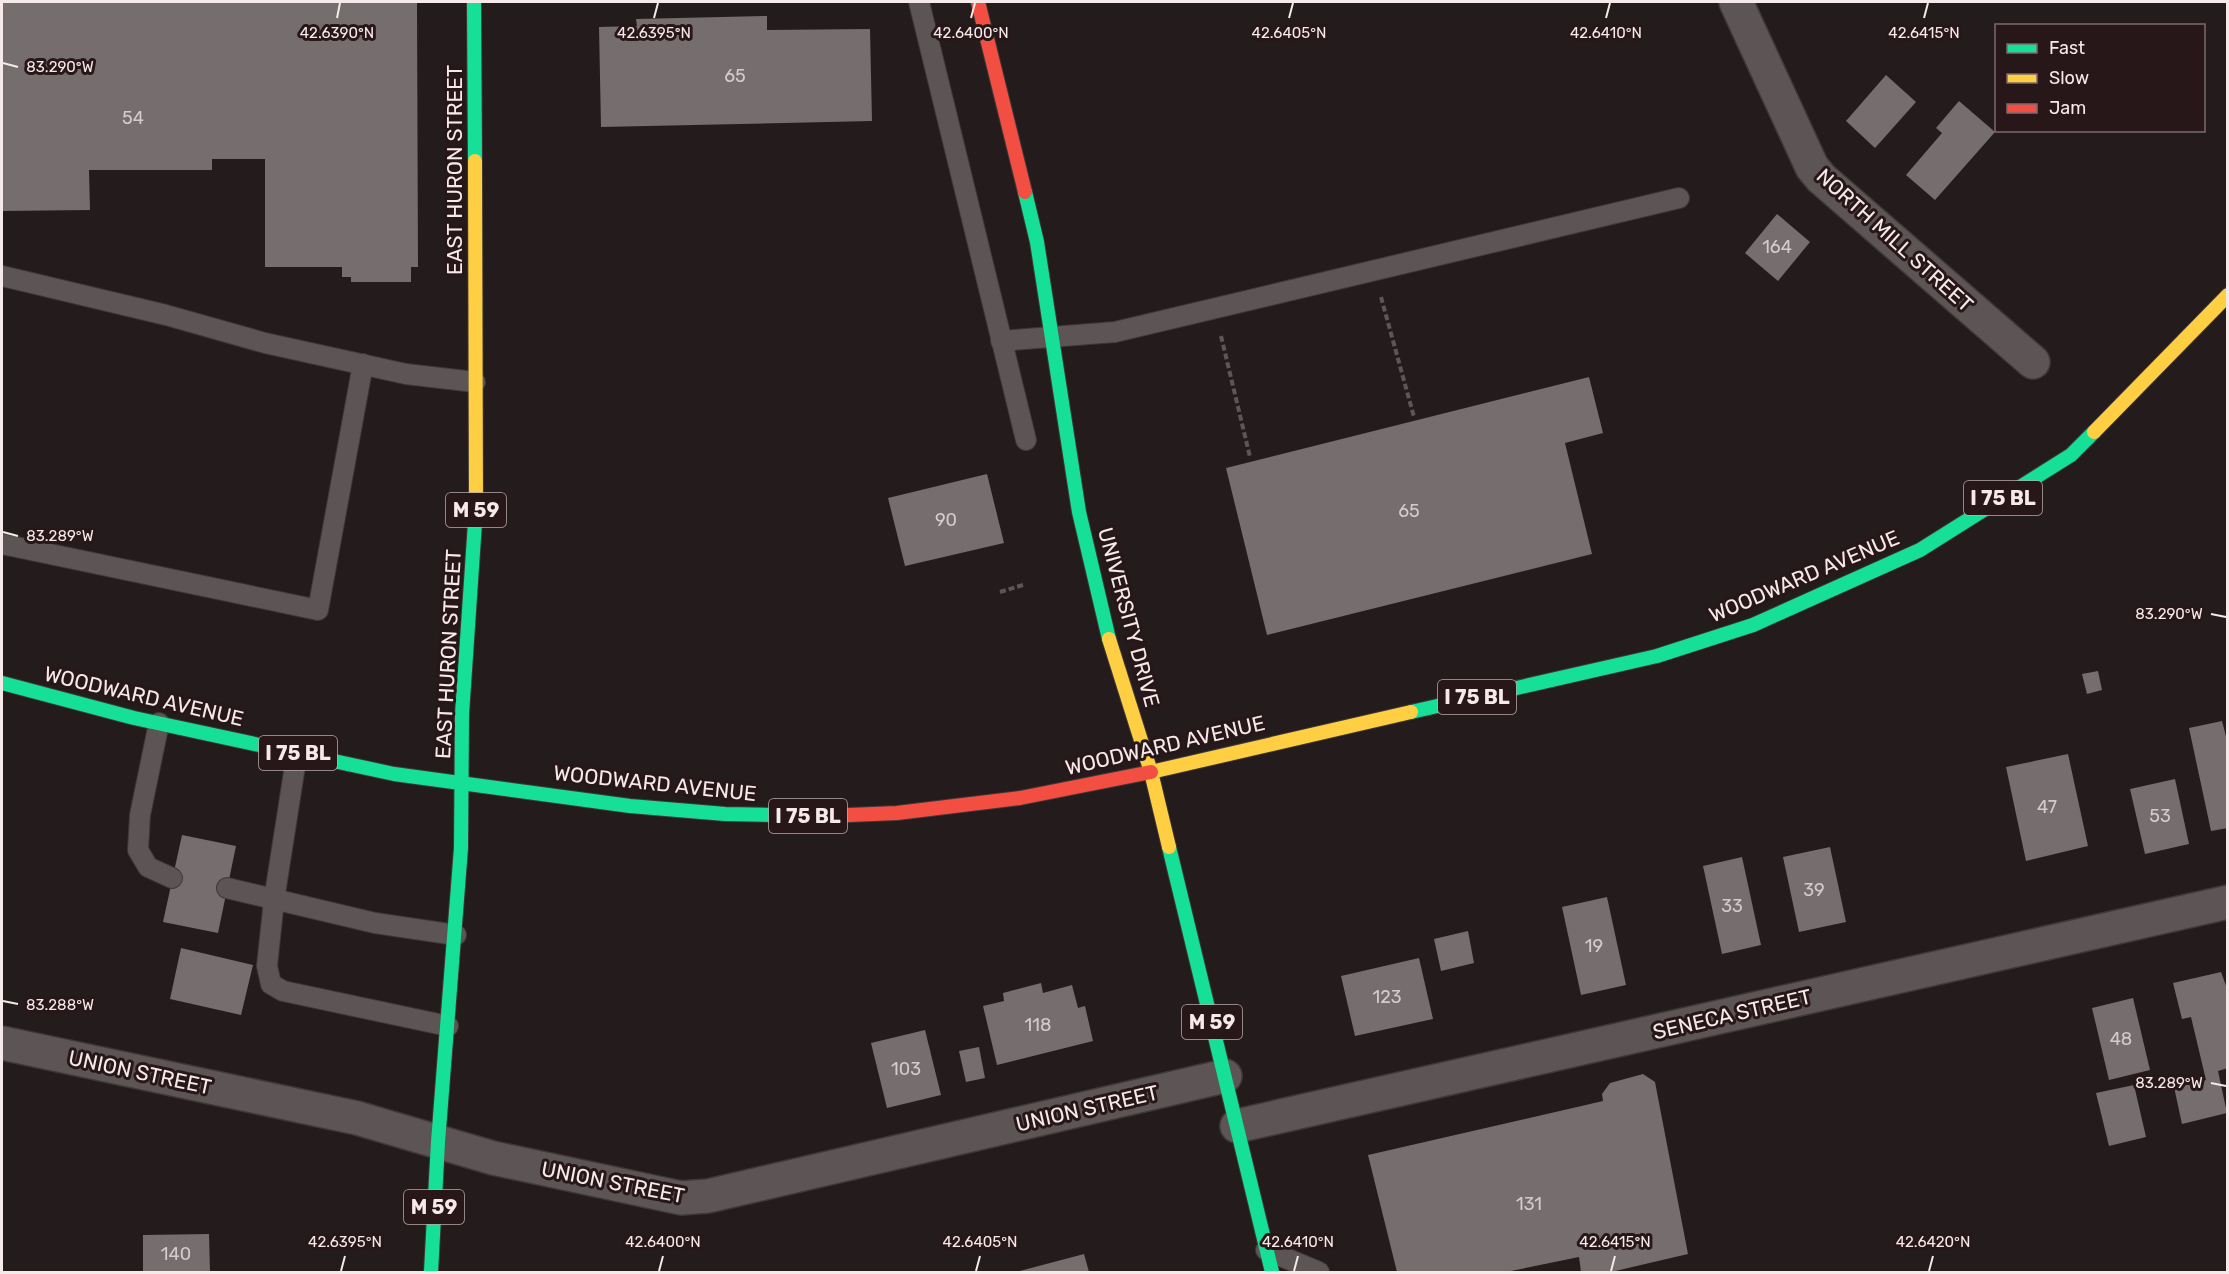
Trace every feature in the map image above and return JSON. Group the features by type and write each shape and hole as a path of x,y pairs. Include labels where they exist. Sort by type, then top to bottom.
{"main road":[{"name":"EAST HURON STREET","path":"432,1272 438,1142 462,848 462,714 476,518 474,2"},
{"name":"UNIVERSITY DRIVE","path":"978,2 1037,242 1066,435 1084,534 1110,642 1151,772 1272,1272"},
{"name":"WOODWARD AVENUE","path":"2,683 159,723 394,774 630,806 725,814 826,816 897,813 1020,798 1151,772 1657,656 1753,625 1920,550 2071,455 2228,295"}],"street":[{"name":"NORTH MILL STREET","path":"1736,2 1812,167 1821,178 2033,362"},
{"name":"SENECA STREET","path":"1237,1126 2228,902"},
{"name":"UNION STREET","path":"2,1042 357,1118 494,1158 669,1197 694,1198 1225,1076"}],"lane":[{"path":"919,2 1026,440"},
{"path":"1001,341 1115,332 1680,198"},
{"path":"2,276 166,315 265,343 406,374 475,382"},
{"path":"2,544 318,609 363,364"},
{"path":"159,723 139,822 138,850 148,867 172,878"},
{"path":"297,753 274,900 267,966 271,984 283,991 448,1026"},
{"path":"227,888 375,923 456,935"},
{"path":"1266,1250 1319,1272"}],"path":[{"path":"1381,296 1414,417"},
{"path":"1220,336 1250,458"},
{"path":"1000,592 1023,585"}],"building":[{"path":"2,2 417,2 418,267 411,267 411,282 351,282 351,277 342,277 342,267 265,267 265,159 212,159 212,170 89,170 90,210 2,211"},
{"path":"767,16 767,30 870,29 872,121 601,127 599,27 637,26 636,19"},
{"path":"1886,75 1916,102 1875,148 1846,121"},
{"path":"1959,101 1995,132 1935,200 1906,175 1942,133 1936,128"},
{"path":"1777,214 1810,242 1778,281 1745,253"},
{"path":"1589,377 1603,433 1565,443 1592,554 1267,635 1226,468"},
{"path":"987,474 1004,543 905,566 888,498"},
{"path":"2098,671 2102,690 2087,694 2082,674"},
{"path":"2222,721 2228,744 2228,828 2211,831 2189,728"},
{"path":"2068,754 2088,846 2026,861 2006,767"},
{"path":"2175,779 2189,844 2145,854 2130,789"},
{"path":"182,835 236,846 218,933 163,922"},
{"path":"1830,847 1846,922 1799,932 1783,857"},
{"path":"1742,857 1761,945 1722,954 1703,866"},
{"path":"1607,897 1626,985 1581,995 1562,907"},
{"path":"1468,931 1474,963 1441,971 1434,939"},
{"path":"181,948 253,965 241,1015 170,999"},
{"path":"1419,958 1433,1019 1355,1036 1341,976"},
{"path":"2221,972 2228,991 2228,1068 2218,1071 2227,1113 2182,1124 2174,1087 2206,1080 2191,1017 2182,1019 2173,983"},
{"path":"1041,983 1043,993 1072,985 1078,1008 1085,1006 1093,1041 997,1065 983,1006 1004,1001 1003,993"},
{"path":"2133,998 2150,1070 2109,1080 2092,1008"},
{"path":"925,1030 941,1095 887,1108 871,1043"},
{"path":"979,1047 985,1078 966,1082 959,1051"},
{"path":"1643,1074 1655,1082 1688,1254 1611,1272 1581,1272 1579,1257 1506,1272 1397,1272 1368,1155 1603,1101 1602,1094 1610,1083"},
{"path":"2134,1085 2146,1137 2109,1146 2096,1093"},
{"path":"209,1234 210,1272 143,1272 143,1235"},
{"path":"1084,1254 1089,1272 1016,1272"}],"traffic: fast":[{"path":"474,2 475,161"},
{"path":"1025,192 1037,242 1079,512 1109,639"},
{"path":"1411,712 1657,656 1753,625 1920,550 2071,455 2094,432"},
{"path":"431,1272 438,1142 461,848 462,714 476,508"},
{"path":"2,683 134,718 394,774 630,806 725,814 825,816"},
{"path":"1169,847 1272,1272"}],"traffic: slow":[{"path":"475,161 476,508"},
{"path":"2094,432 2228,295"},
{"path":"1109,639 1151,772"},
{"path":"1169,847 1151,772 1411,712"}],"traffic: jam":[{"path":"978,2 1025,192"},
{"path":"825,816 897,813 1020,798 1151,772"}]}
